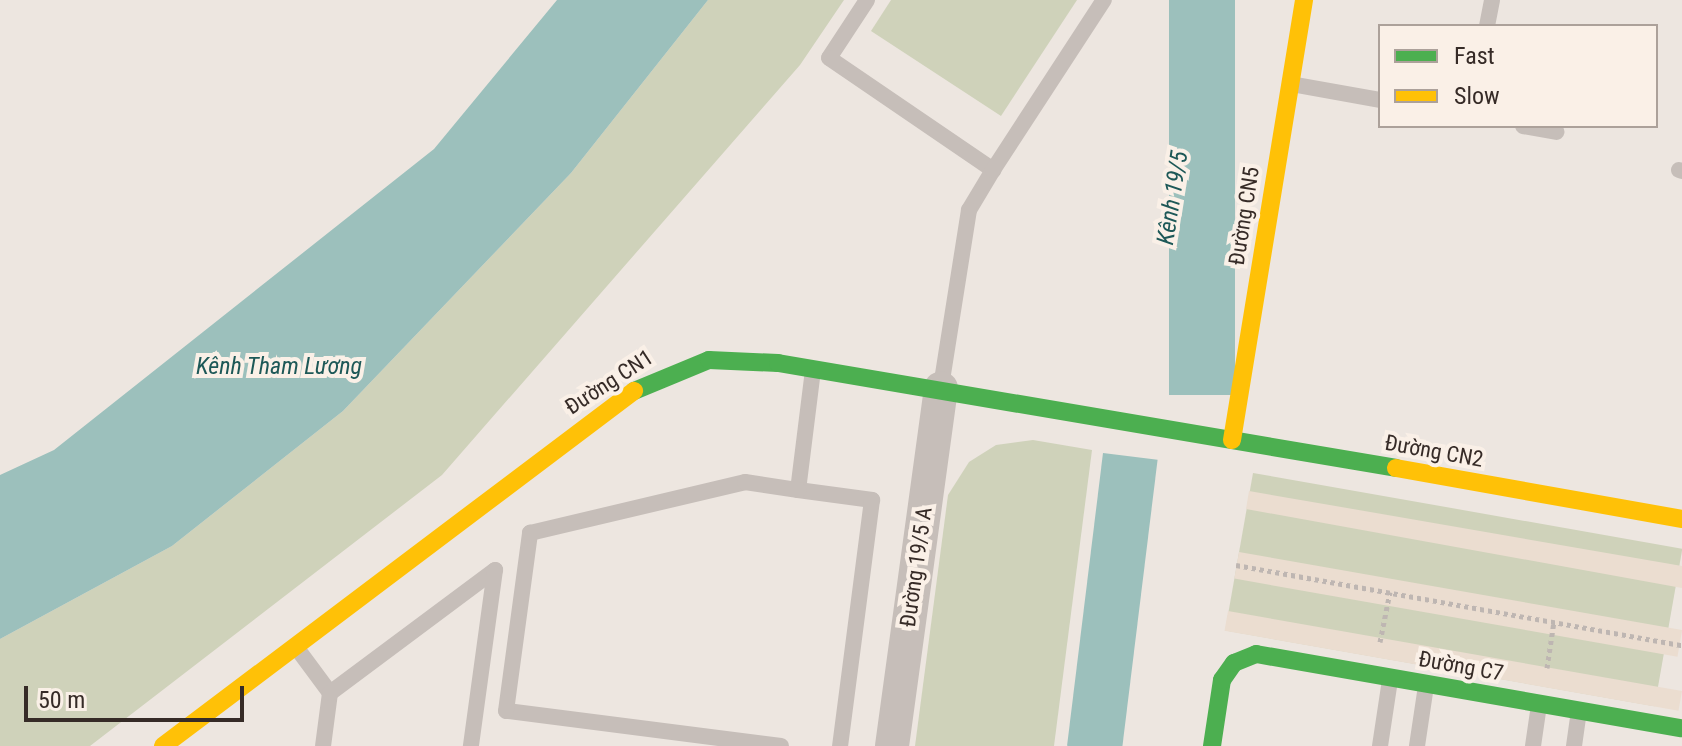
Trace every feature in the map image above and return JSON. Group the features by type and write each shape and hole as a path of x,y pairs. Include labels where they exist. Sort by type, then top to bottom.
{"street":[{"name":"Đường CN5","path":"1232,440 1304,0"},
{"name":"Đường CN1","path":"163,746 589,421 651,380 709,360 814,369 1177,429"},
{"name":"Đường 19/5 A","path":"892,746 941,388"},
{"name":"Đường CN2","path":"1177,429 1682,519"},
{"name":"Đường C7","path":"1212,746 1222,680 1234,663 1256,654 1682,728"}],"lane":[{"path":"867,0 829,58 993,170"},
{"path":"941,388 969,210 1104,0"},
{"path":"1487,24 1492,0"},
{"path":"1290,83 1378,100"},
{"path":"1534,128 1556,132"},
{"path":"798,490 814,369"},
{"path":"781,746 506,711 530,533 745,482 872,500 840,746"},
{"path":"330,693 495,570 471,746"},
{"path":"295,646 330,693 323,746"},
{"path":"1380,746 1391,678"},
{"path":"1417,746 1426,684"},
{"path":"1533,746 1539,705"},
{"path":"1574,746 1579,711"}],"path":[{"path":"1236,565 1682,645"},
{"path":"1379,648 1390,592"},
{"path":"1545,676 1554,621"}],"green space":[{"path":"708,0 844,0 800,65 442,475 90,746 0,746 0,639 172,546 343,411 571,173"},
{"path":"891,0 1077,0 1001,116 871,31"},
{"path":"1033,440 1092,450 1054,746 915,746 948,495 969,462 996,445"},
{"path":"1253,473 1682,549 1655,706 1225,631"}],"shaded area":[{"path":"1249,491 1682,566 1682,588 1246,509"},
{"path":"1239,552 1682,630 1677,657 1234,579"},
{"path":"1228,611 1682,691 1679,711 1225,631"}],"water":[{"name":"Kênh Tham Lương","path":"557,0 708,0 571,173 343,411 172,546 0,639 0,475 54,450 434,149"},
{"name":"Kênh 19/5","path":"1169,0 1235,0 1235,395 1169,395"},
{"path":"1103,453 1158,460 1122,746 1067,746"}],"traffic: fast":[{"path":"634,391 709,360 778,363 1396,468"},
{"path":"1212,746 1222,680 1234,663 1256,654 1682,728"}],"traffic: slow":[{"path":"1232,440 1304,0"},
{"path":"163,746 634,391"},
{"path":"1396,468 1682,519"}]}
